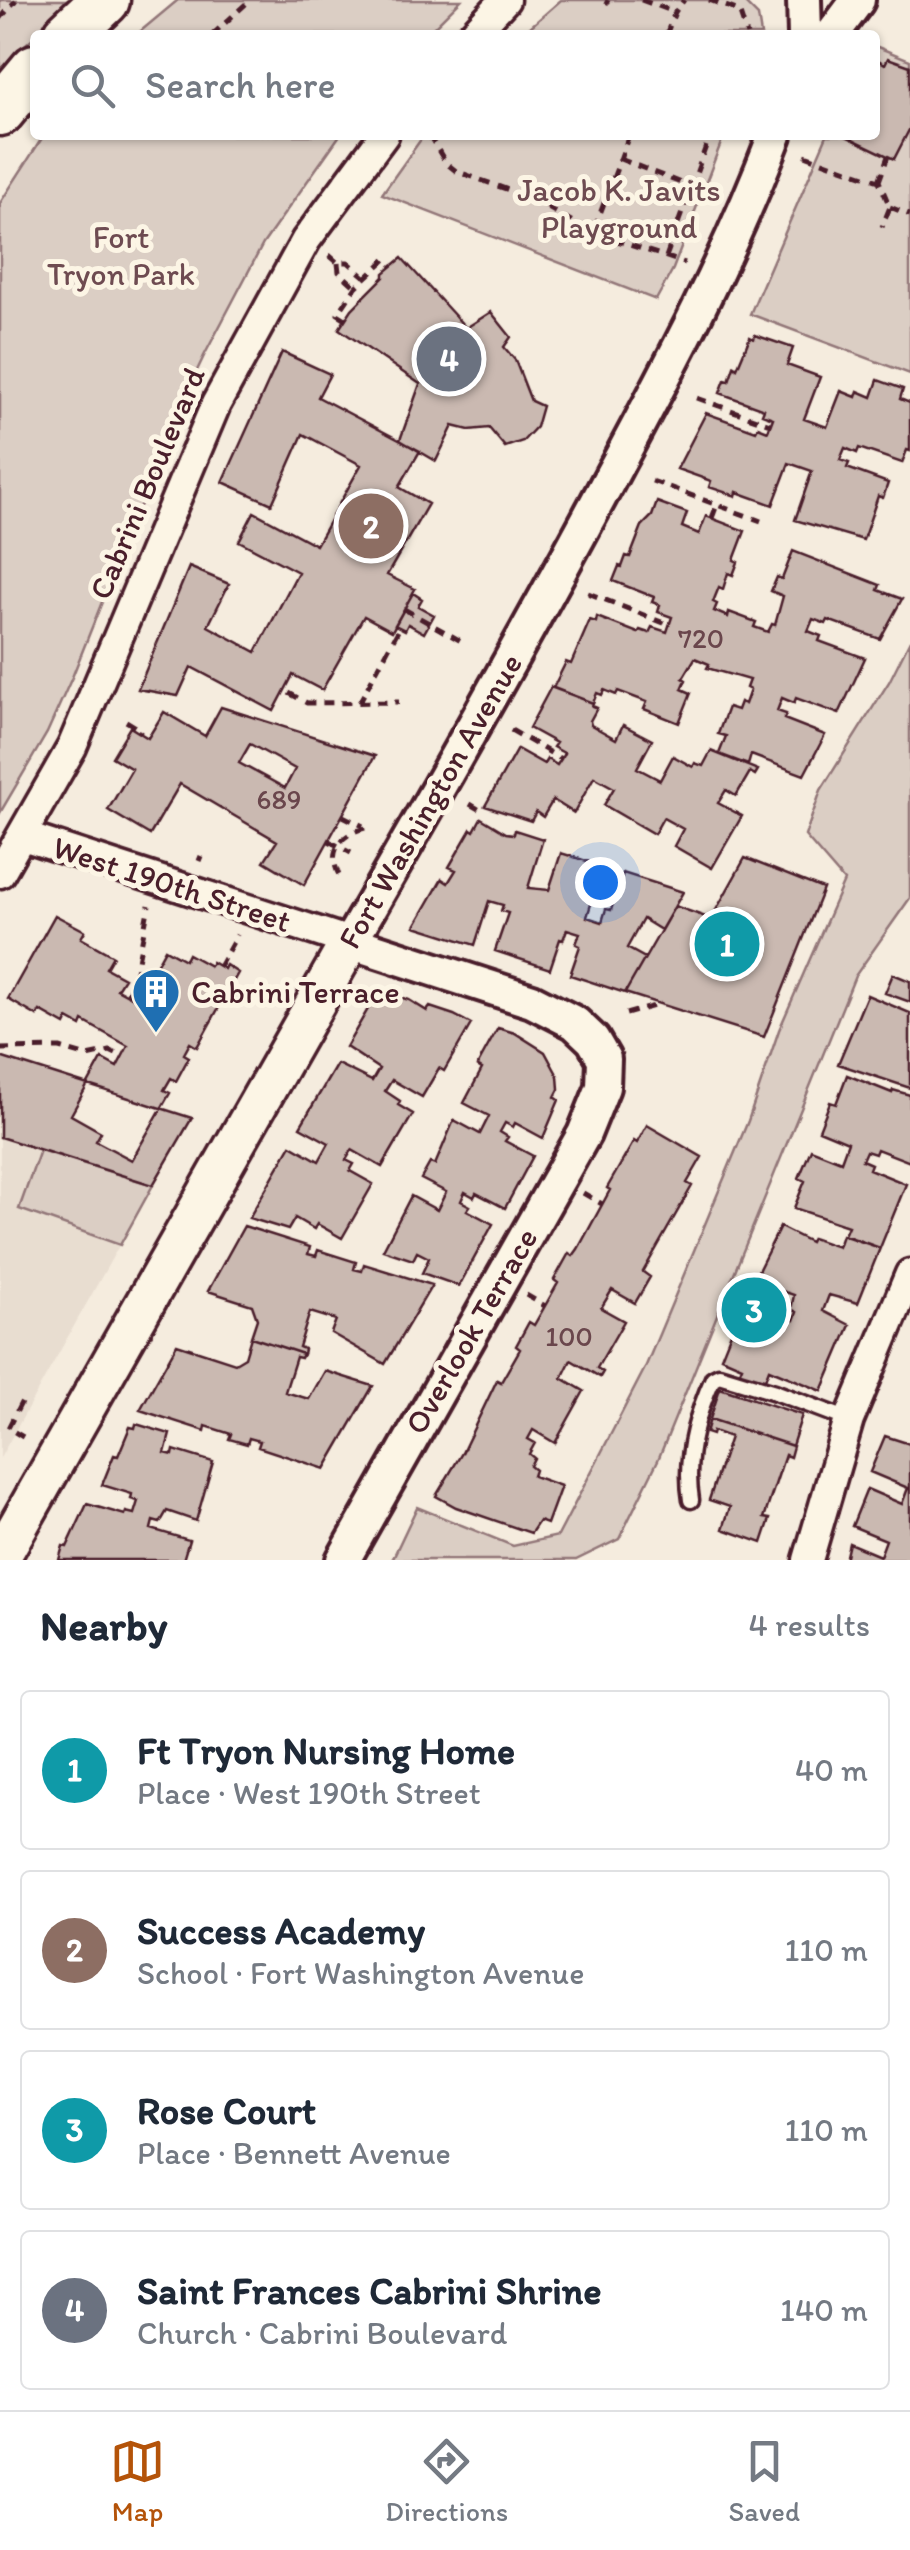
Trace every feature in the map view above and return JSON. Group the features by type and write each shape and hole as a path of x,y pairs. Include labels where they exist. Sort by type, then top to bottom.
{"highway":[{"path":"73,30 106,0"},
{"path":"0,112 30,75"}],"main road":[{"name":"Fort Washington Avenue","path":"0,1558 350,942"}],"street":[{"path":"477,30 505,0"},
{"path":"804,0 805,30"},
{"path":"836,30 858,0"},
{"name":"Cabrini Boulevard","path":"0,873 72,747 216,404 306,240 380,140"},
{"name":"Fort Washington Avenue","path":"350,942 565,563 682,344 722,264 773,140"},
{"name":"West 190th Street","path":"23,836 532,1002 575,1022 593,1040 604,1058 605,1074 598,1102"},
{"name":"Overlook Terrace","path":"344,1560 584,1134 598,1102"},
{"path":"808,1560 848,1420 910,1274"}],"lane":[{"path":"691,1500 688,1464 703,1400 713,1378 719,1375 775,1392 848,1420"}],"path":[{"path":"0,20 16,0"},
{"path":"217,30 250,0"},
{"path":"642,0 675,12"},
{"path":"668,30 684,0"},
{"path":"709,0 738,11 746,30"},
{"path":"432,140 446,163 456,171 528,198 593,232 685,263"},
{"path":"593,232 627,140"},
{"path":"666,257 708,140"},
{"path":"805,155 879,181"},
{"path":"882,227 890,207 879,181 888,156"},
{"path":"620,159 691,186"},
{"path":"547,208 556,181"},
{"path":"890,207 910,215"},
{"path":"329,255 338,262 348,262 366,277"},
{"path":"346,320 338,314 356,287 386,259 392,266"},
{"path":"338,262 339,272 356,287"},
{"path":"697,398 770,424"},
{"path":"652,480 760,521"},
{"path":"712,518 717,505"},
{"path":"588,593 669,625"},
{"path":"404,609 462,641"},
{"path":"359,703 400,627"},
{"path":"289,693 308,703 399,702"},
{"path":"126,721 141,730 139,733"},
{"path":"511,730 561,759"},
{"path":"470,804 485,813"},
{"path":"339,875 334,865 337,845 353,831 366,828 344,816"},
{"path":"329,841 352,853"},
{"path":"128,994 149,904"},
{"path":"220,967 237,935"},
{"path":"626,1014 661,1004"},
{"path":"0,1048 49,1047 88,1056 110,1051 122,1057"},
{"path":"583,1193 602,1204"},
{"path":"526,1295 545,1306"},
{"path":"23,1437 8,1428 24,1397"}],"shaded area":[{"path":"0,1137 153,1185 0,1458"}],"green space":[{"path":"0,0 77,0 42,30 30,30 30,40 0,75"},
{"path":"178,0 461,0 431,30 142,30"},
{"path":"561,0 742,0 758,16 760,30 527,30"},
{"path":"880,48 910,60 910,374 750,314 825,140 880,140"},
{"name":"Fort Tryon Park","path":"41,140 336,140 263,244 204,356 179,408 73,675 47,733 0,813 0,203"},
{"name":"Jacob K. Javits Playground","path":"420,140 722,140 673,269 656,300 382,194"},
{"path":"910,640 910,898 855,976 658,1460 619,1539 576,1560 392,1560 417,1507 513,1546 558,1536 645,1368 748,1121 779,1030 844,881 805,836 821,790 889,682"},
{"path":"40,1150 153,1185 120,1245 19,1209"}],"building":[{"path":"888,58 910,66 910,128 894,159 854,140 880,140 880,61 885,64"},
{"path":"402,258 466,328 491,312 511,337 504,347 515,360 531,401 542,406 536,427 523,441 505,447 489,428 469,430 453,426 436,461 400,440 420,384 339,329 352,309"},
{"path":"755,335 793,348 787,365 820,377 804,419 827,427 841,391 856,397 858,391 872,397 878,380 903,389 900,399 910,403 910,451 907,450 902,463 859,448 857,453 845,448 840,460 849,463 847,468 888,483 883,498 878,496 863,540 795,520 812,471 789,463 773,505 709,487 711,481 677,469 706,413 756,431 758,427 768,431 773,418 762,414 764,409 720,393 734,366 737,368 750,337 754,339"},
{"path":"282,352 330,374 318,397 420,451 399,487 428,504 387,575 415,589 392,631 364,616 322,690 293,675 274,711 191,667 178,696 138,689 189,567 229,584 208,626 256,652 298,572 239,541 254,512 316,545 361,465 303,434 272,504 223,482"},
{"path":"657,502 687,513 682,527 699,534 706,516 745,531 733,575 728,573 713,602 717,604 714,611 728,617 729,612 756,622 754,627 768,632 775,625 783,596 771,591 777,577 782,579 793,551 880,585 878,590 902,599 880,639 828,620 826,624 813,619 808,631 821,636 819,641 865,658 839,714 796,698 794,703 782,698 777,711 786,714 784,719 825,735 804,775 751,755 748,765 719,754 726,736 718,734 728,707 737,710 740,702 745,704 749,680 707,668 709,664 695,658 683,678 686,680 682,689 691,693 679,723 644,709 647,702 618,691 616,695 604,690 602,695 597,693 593,703 553,688 566,662 571,664 590,620 596,622 597,617 638,633 649,633 652,627 667,632 672,617 658,612 660,605 652,602 654,597 613,581 626,556 630,557"},
{"path":"413,593 422,599 418,606 434,615 424,633 408,624 405,630 395,625"},
{"path":"551,687 593,703 597,708 591,725 616,739 623,725 652,740 637,768 660,780 673,756 693,767 695,763 703,766 711,751 758,770 755,775 750,772 736,796 726,790 718,803 742,816 712,868 674,846 683,829 663,818 654,834 604,805 614,788 594,777 574,813 553,800 543,817 536,812 531,821 485,806 517,749 544,764 547,759 557,765 561,759 564,753 553,747 556,743 529,728"},
{"path":"221,707 375,756 304,885 264,861 277,841 180,784 150,835 108,810 132,769 112,757 130,727 148,738 164,712 205,736","holes":["250,744 295,769 285,788 239,763"]},
{"path":"481,818 506,833 514,834 515,830 543,839 528,888 549,890 561,853 603,866 587,917 602,922 606,909 611,910 623,873 683,892 661,930 643,919 627,948 645,958 625,993 570,975 580,946 576,944 580,933 567,929 550,969 495,951 508,913 501,911 503,905 489,901 475,945 415,926 442,879 448,883 456,870 449,867"},
{"path":"745,858 823,889 764,1037 625,993 675,906 711,919"},
{"name":"Cabrini Terrace","path":"55,915 85,931 81,938 113,956 106,968 124,978 117,989 137,1000 165,949 185,960 188,954 210,966 212,962 224,969 226,965 238,973 197,1047 190,1043 184,1054 189,1057 176,1081 171,1078 164,1090 170,1093 132,1160 96,1141 101,1132 71,1115 102,1059 117,1067 128,1046 83,1021 81,1026 68,1019 65,1025 40,1011 37,1016 8,999"},
{"path":"893,974 910,981 910,1002 885,993"},
{"path":"379,990 427,1011 430,1007 471,1024 444,1071 439,1068 422,1097 392,1080 385,1091 413,1114 382,1167 352,1150 346,1160 354,1164 350,1171 373,1184 342,1238 317,1224 314,1229 295,1218 288,1230 249,1218 291,1145 319,1161 329,1143 300,1127 337,1064 372,1081 379,1069 346,1047"},
{"path":"867,995 910,1013 910,1088 838,1064"},
{"path":"498,1028 515,1033 545,1052 558,1076 555,1097 559,1100 543,1138 515,1123 513,1127 505,1123 500,1132 508,1137 505,1141 533,1156 505,1208 476,1193 474,1197 465,1192 461,1201 470,1206 467,1210 493,1224 459,1286 422,1273 429,1258 417,1252 413,1260 383,1250 411,1196 437,1210 446,1192 421,1179 430,1163 435,1165 454,1120 480,1134 489,1116 464,1103 482,1069 477,1066"},
{"path":"0,1057 192,1118 153,1185 0,1137"},
{"path":"847,1075 892,1093 893,1090 910,1095 910,1162 877,1149 875,1154 866,1151 862,1160 871,1164 869,1169 906,1184 880,1248 844,1235 848,1226 794,1208 805,1181 799,1178 811,1149 841,1161 848,1142 819,1130 830,1102 836,1104"},
{"path":"647,1125 702,1157 687,1183 692,1186 643,1272 650,1277 635,1303 612,1290 601,1308 624,1321 597,1368 603,1372 600,1377 571,1360 562,1378 584,1391 555,1443 533,1430 528,1439 535,1443 529,1454 534,1458 530,1466 535,1470 533,1476 561,1486 547,1524 539,1521 531,1533 456,1507 436,1496 497,1380 501,1382 520,1349 516,1346 529,1322 534,1325 558,1283 554,1280 569,1253 573,1256 578,1249 610,1190 607,1188"},
{"path":"244,1226 310,1247 308,1254 316,1256 318,1250 356,1262 354,1269 362,1271 364,1264 432,1285 385,1364 331,1333 336,1320 310,1312 299,1347 304,1349 303,1354 251,1337 257,1319 252,1305 208,1291"},
{"path":"780,1227 810,1242 812,1238 838,1247 842,1235 880,1248 858,1303 829,1295 823,1311 850,1325 822,1391 769,1369 764,1382 739,1373 742,1366 721,1357 744,1300 794,1320 794,1295 753,1281"},
{"path":"251,1337 303,1354 296,1357 285,1392 309,1399 325,1371 373,1386 325,1469 258,1447 260,1441 249,1438 247,1444 206,1426 205,1431 140,1410 177,1344 235,1363 245,1357"},
{"path":"720,1388 802,1415 792,1446 710,1419"},
{"path":"710,1419 793,1446 790,1457 785,1455 764,1518 770,1519 762,1543 723,1529 730,1507 709,1500 730,1437 713,1431 712,1435 706,1433"},
{"path":"136,1424 170,1434 165,1453 173,1455 174,1450 213,1462 196,1521 167,1511 160,1523 153,1521 151,1529 189,1540 183,1560 59,1560 87,1504 134,1514 138,1501 131,1499 132,1494 102,1485 114,1455 118,1456 130,1427 135,1428"},
{"path":"885,1436 910,1444 910,1560 845,1560 849,1543 880,1556 886,1540 852,1526 867,1489 902,1504 908,1488 870,1472"}],"place":[{"name":"Saint Frances Cabrini Shrine","path":"449,359"},
{"name":"Success Academy","path":"371,526"},
{"name":"Ft Tryon Nursing Home","path":"727,944"},
{"name":"Cabrini Terrace","path":"156,1034"},
{"name":"Rose Court","path":"754,1310"}]}
